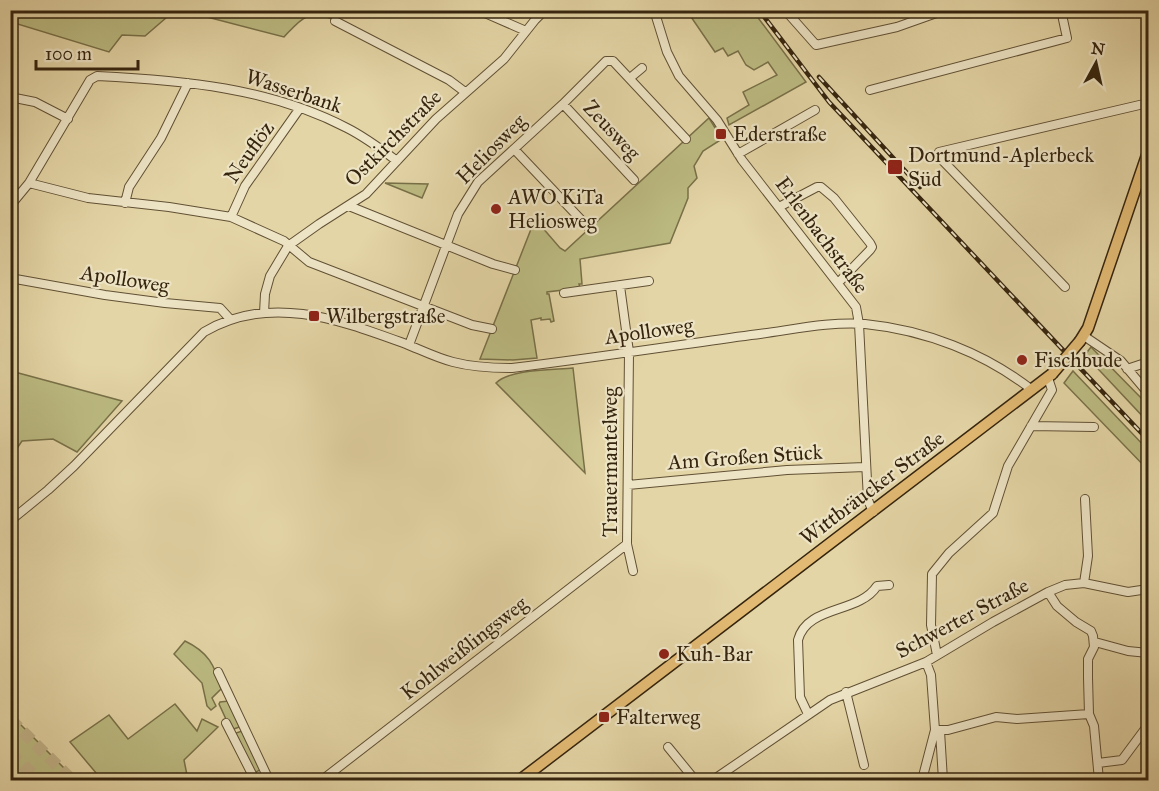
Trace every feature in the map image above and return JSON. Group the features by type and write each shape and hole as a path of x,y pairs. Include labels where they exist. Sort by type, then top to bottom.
{"main road":[{"name":"Wittbräucker Straße","path":"520,780 1050,376 1082,339 1149,152"}],"street":[{"path":"478,10 526,31"},
{"name":"Ostkirchstraße","path":"264,313 265,294 270,276 288,246 366,194 430,125 504,59 545,10"},
{"name":"Erlenbachstraße","path":"654,10 673,66 688,88 717,120 738,154 839,282 856,307 859,324 865,467 868,500 873,512"},
{"path":"789,12 816,45 897,27 945,10"},
{"path":"870,90 1067,38 1061,10"},
{"path":"335,21 449,80 465,92"},
{"name":"Heliosweg","path":"409,345 463,204 478,182 606,61 613,61 686,139"},
{"path":"630,78 642,68"},
{"name":"Wasserbank","path":"68,119 90,80 97,76 188,82 248,93 300,108 353,131 398,161"},
{"path":"125,203 129,187 161,138 188,82"},
{"path":"10,97 35,102 68,119 29,183 10,206"},
{"path":"1065,287 951,170 939,152 1149,103"},
{"name":"Zeusweg","path":"563,104 634,180"},
{"name":"Neuflöz","path":"231,217 245,186 300,108"},
{"path":"738,154 815,110"},
{"path":"514,149 587,226"},
{"path":"29,183 72,194 125,203 231,217 284,241 309,262 472,325 492,329"},
{"path":"779,207 821,187 834,198 870,243 870,250 839,282"},
{"path":"349,206 447,246 515,270"},
{"name":"Apolloweg","path":"10,278 105,295 220,308 230,319"},
{"path":"564,293 649,281"},
{"name":"Trauermantelweg","path":"620,286 628,352 627,544 633,571"},
{"path":"10,521 74,466 204,332 230,319 264,313"},
{"name":"Apolloweg","path":"264,313 292,313 352,324 452,362 486,368 512,368 832,325 859,324 922,334 950,344 1017,378 1032,390"},
{"path":"1082,339 1114,356 1149,393"},
{"path":"1127,369 1149,362"},
{"path":"937,655 931,625 932,573 949,553 993,513 1008,466 1052,390 1050,376"},
{"path":"1031,426 1094,427"},
{"name":"Am Großen Stück","path":"628,484 787,470 865,467"},
{"path":"1084,583 1088,556 1086,499"},
{"name":"Kohlweißlingsweg","path":"322,780 627,544"},
{"name":"Schwerter Straße","path":"713,780 830,700 926,662 1048,592 1065,585 1084,583 1128,592 1149,589"},
{"path":"808,714 800,698 798,640 800,631 810,621 870,596 877,586 889,585"},
{"path":"1048,592 1057,606 1091,631 1095,642 1088,659 1089,714 1094,726 1099,780"},
{"path":"1095,642 1128,651 1149,653"},
{"path":"926,662 931,675 943,780"},
{"path":"218,672 269,780"},
{"path":"846,692 864,765"},
{"path":"937,731 996,717 1017,719 1089,714"},
{"path":"226,723 254,779 265,771"},
{"path":"1098,763 1122,760 1149,725"},
{"path":"233,735 241,729 247,730"},
{"path":"922,780 937,731"},
{"path":"668,747 695,780"}],"shaded area":[{"path":"10,11 174,11 145,36 122,35 109,52 11,22"},
{"path":"184,11 341,11 333,19 317,15 305,18 284,37"},
{"path":"687,11 753,11 806,82 729,125 727,118 749,105 743,92 777,75 768,62 754,70 746,65 738,51 728,56 723,48 715,52"},
{"path":"709,118 722,139 703,151 694,166 697,178 688,188 688,198 670,243 580,259 582,284 579,284 580,288 547,292 554,321 541,320 541,318 531,320 537,358 480,359 535,219 565,251"},
{"path":"385,183 428,184 422,198"},
{"path":"1091,347 1148,405 1148,422 1085,355"},
{"path":"573,368 585,473 496,383 503,378 521,373"},
{"path":"11,371 122,401 77,452 53,439 22,441 11,457"},
{"path":"1073,371 1148,450 1148,470 1064,383"},
{"path":"185,641 205,655 216,673 221,689 212,698 216,706 211,710 207,706 202,683 174,654"},
{"path":"229,701 242,726 231,730 219,704"},
{"path":"175,704 197,731 202,719 218,727 184,760 188,780 102,780 70,742 109,715 128,739"},
{"path":"11,715 76,780 11,780"},
{"path":"242,731 246,734 262,769 254,773 236,738 236,733"}],"tunnel":[{"path":"10,719 72,780"},
{"path":"10,753 39,780"}],"railway":[{"path":"759,10 829,102 1148,440"},
{"path":"819,77 920,187"}],"place":[{"name":"Ederstraße","path":"721,134"},
{"name":"Dortmund-Aplerbeck Süd","path":"895,167"},
{"name":"AWO KiTa Heliosweg","path":"496,209"},
{"name":"Wilbergstraße","path":"314,316"},
{"name":"Fischbude","path":"1022,360"},
{"name":"Kuh-Bar","path":"664,654"},
{"name":"Falterweg","path":"604,717"}]}
